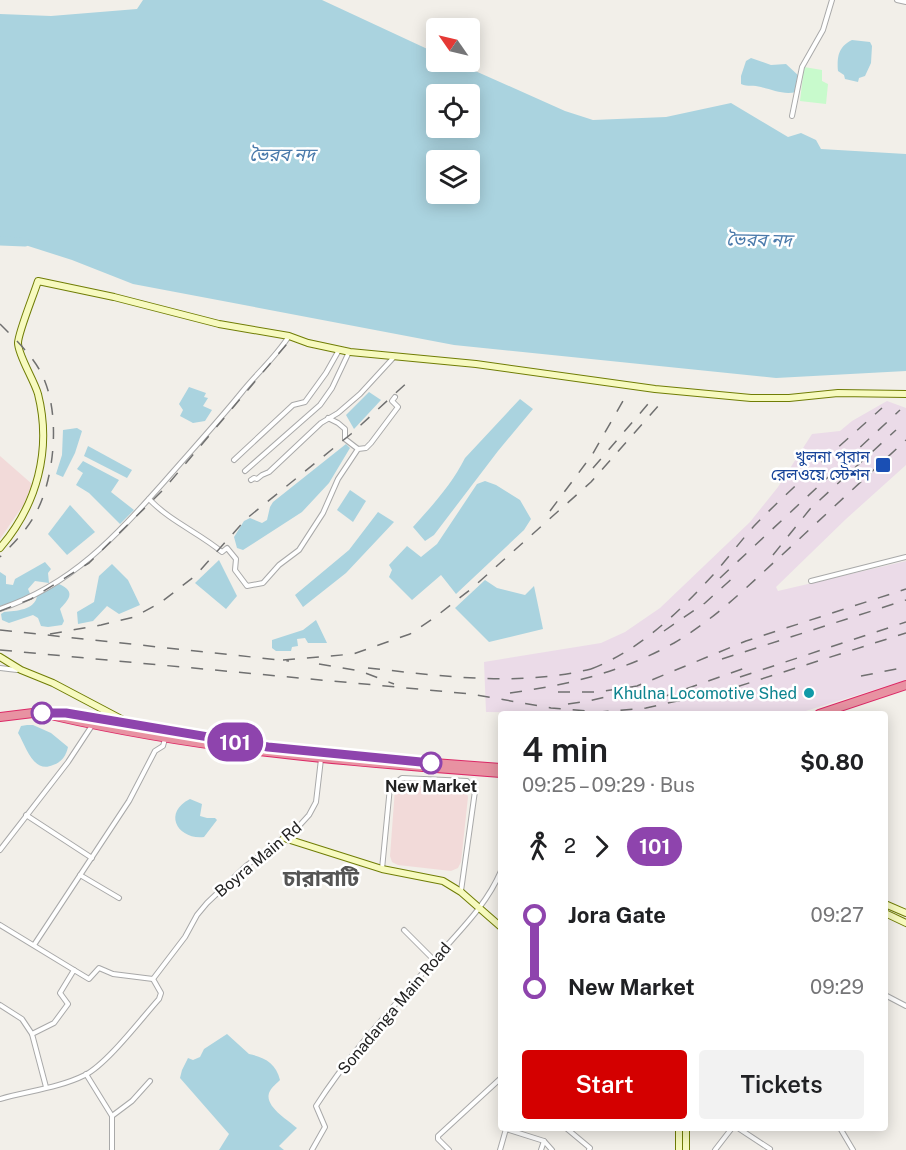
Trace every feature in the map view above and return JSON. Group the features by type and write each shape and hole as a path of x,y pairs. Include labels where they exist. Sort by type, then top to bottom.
{"highway":[{"path":"828,711 906,685"},
{"path":"845,711 906,690"},
{"path":"42,713 145,735 284,755 498,773"},
{"path":"0,717 66,713 286,749 498,768"}],"street":[{"path":"792,116 802,67 823,30 832,0"},
{"path":"897,0 906,2"},
{"path":"0,548 24,516 41,468 43,442 38,394 18,342 38,281 114,297 219,324 289,336 308,343 350,352 506,368 620,385 751,398 789,398 838,393 906,394"},
{"path":"0,609 32,597 79,568 133,518 280,351 289,336"},
{"path":"234,460 284,412 293,405 305,402 339,350"},
{"path":"245,471 320,405 332,388 350,352"},
{"path":"251,480 269,472 327,418 338,413 360,394 394,357"},
{"path":"327,418 345,429 345,439 358,449 366,448 398,407 392,401 395,397"},
{"path":"149,500 166,516 190,528 222,552 227,548 236,559 235,570 240,579 247,586 253,586 263,583 279,565 299,550 324,513 338,479 358,449"},
{"path":"811,581 906,557"},
{"path":"0,657 21,670 53,683 145,735"},
{"path":"0,668 21,670"},
{"path":"0,850 68,762 93,724"},
{"path":"34,945 129,801 155,751 163,746 166,738"},
{"name":"Boyra Main Rd","path":"153,979 207,903 246,866 304,820 316,802 321,759"},
{"path":"466,781 469,771"},
{"path":"382,869 390,787 394,782 402,778 466,781 475,791 460,892"},
{"path":"26,815 92,858"},
{"path":"284,838 382,869 443,881 460,892 498,925"},
{"path":"81,875 119,898"},
{"name":"Sonadanga Main Road","path":"312,1150 326,1127 316,1106 337,1074 479,909 498,878"},
{"path":"888,905 906,913"},
{"path":"888,914 906,923"},
{"path":"0,925 89,979 99,968 113,974 153,979 161,993 159,999 105,1059 86,1074 65,1083 0,1099"},
{"path":"404,930 434,960"},
{"path":"32,1034 54,1023 68,1004 60,993 74,970"},
{"path":"888,997 906,1006"},
{"path":"0,1005 22,1019 32,1034 46,1087"},
{"path":"86,1074 112,1116 112,1150"},
{"path":"112,1116 132,1101 150,1081"},
{"path":"449,1150 438,1139 438,1136 498,1081"},
{"path":"500,1150 505,1131"},
{"path":"512,1131 544,1141 552,1150"},
{"path":"570,1131 590,1148 589,1150"},
{"path":"679,1131 679,1150"},
{"path":"686,1131 686,1150"},
{"path":"715,1150 730,1131"},
{"path":"743,1131 770,1149"},
{"path":"842,1131 853,1150"},
{"path":"541,1150 544,1141"}],"shaded area":[{"path":"887,401 906,408 906,465 776,587 778,591 906,561 906,680 806,711 486,712 484,662 601,643 625,632 660,608 750,522 778,487 812,434 840,431 852,421"},
{"path":"0,456 32,484 24,504 0,539"},
{"path":"402,782 460,786 466,790 468,797 461,862 458,868 451,871 398,865 392,862 390,856 395,789"}],"green space":[{"path":"804,67 822,70 822,81 828,84 826,104 800,101"}],"water":[{"name":"ভৈরব নদ","path":"143,0 322,0 426,48 426,72 477,72 565,111 593,120 666,117 731,103 788,137 801,133 816,140 821,149 906,154 906,371 776,378 454,345 133,284 72,260 0,237 0,14 51,16 137,9"},
{"path":"852,40 870,42 872,46 871,63 865,76 859,78 858,82 845,79 844,75 838,71 839,53"},
{"path":"751,58 771,65 786,64 800,77 796,92 783,93 741,84 746,61"},
{"path":"189,387 206,393 204,397 208,398 203,406 212,410 205,421 193,423 180,416 183,410 179,404"},
{"path":"369,392 381,400 354,429 346,415"},
{"path":"520,399 533,409 434,535 425,541 413,527 448,486 465,458"},
{"path":"77,428 82,431 75,453 63,477 56,474 62,455 63,430"},
{"path":"346,444 350,448 329,483 302,512 243,550 237,548 234,537 244,521 250,518 262,523 267,520 273,502"},
{"path":"88,446 132,470 127,478 84,456"},
{"path":"83,461 119,480 111,492 134,510 120,524 89,493 76,485 83,473 77,469"},
{"path":"485,481 520,500 531,519 524,530 456,594 441,575 412,600 389,577 392,570 389,565 407,546 421,557 437,544 477,484"},
{"path":"350,490 366,501 353,522 337,510"},
{"path":"70,505 95,532 67,555 48,534"},
{"path":"378,512 394,522 346,573 303,607 295,595 349,550"},
{"path":"219,560 237,596 226,609 195,583"},
{"path":"45,562 51,569 48,573 49,583 35,581 28,589 31,596 0,606 0,572 6,576 6,584 13,585 15,579"},
{"path":"112,564 128,580 140,605 119,614 107,606 93,621 78,624 77,612 94,602 99,576"},
{"path":"485,580 497,588 525,595 534,586 543,629 489,642 455,608"},
{"path":"59,584 69,593 68,599 60,609 64,621 62,625 41,626 38,618 33,615 9,623 2,620 1,614 4,612 29,607 36,601 37,596"},
{"path":"316,620 327,643 308,643 305,638 297,639 298,646 292,647 291,651 276,651 272,648 272,640 303,630"},
{"path":"33,725 51,733 68,747 65,756 56,764 46,767 35,762 18,733 21,726"},
{"path":"190,799 202,804 200,816 217,820 204,837 187,834 177,824 175,818 177,811"},
{"path":"227,1034 249,1054 269,1062 276,1069 280,1080 270,1091 268,1096 270,1102 277,1112 297,1128 279,1146 284,1150 219,1150 229,1134 180,1078 188,1058 193,1060 200,1057 204,1049"}],"waterway":[{"name":"ভৈরব নদ","path":"0,241 25,242"}],"railway":[{"path":"0,324 21,345 39,369 51,401 53,420 52,459 43,496 25,530 0,557"},
{"path":"0,611 31,599 89,563 164,489 291,339"},
{"path":"50,634 134,617 160,603 195,576 246,519 351,434 411,379"},
{"path":"550,511 592,455 623,401"},
{"path":"593,468 648,404"},
{"path":"283,660 353,654 410,634 434,618 471,589 591,482 660,404"},
{"path":"591,669 626,652 672,616 713,575 769,511 882,408"},
{"path":"720,578 900,410"},
{"path":"773,555 810,509 896,430"},
{"path":"510,693 594,676 635,662 689,634 744,590 906,440"},
{"path":"664,631 705,603 737,574"},
{"path":"558,692 598,692 637,686 746,641 906,589"},
{"path":"722,659 906,600"},
{"path":"740,677 906,622"},
{"path":"0,630 289,661"},
{"path":"612,711 646,708 730,689 906,633"},
{"path":"0,650 471,694 551,708 588,711"},
{"path":"319,664 360,671 394,684"},
{"path":"663,697 748,667"},
{"path":"861,676 906,667"},
{"path":"368,668 452,677 508,679 535,678 591,669"},
{"path":"568,704 609,696"}],"bus line":[{"name":"101","path":"42,713 66,713 286,749 431,763"}],"place":[{"name":"খুলনা পুরান রেলওয়ে স্টেশন","path":"883,465"},
{"name":"Khulna Locomotive Shed","path":"809,693"},
{"name":"New Market","path":"431,763"}],"district":[{"name":"চারাবাটি","path":"321,878"}]}
